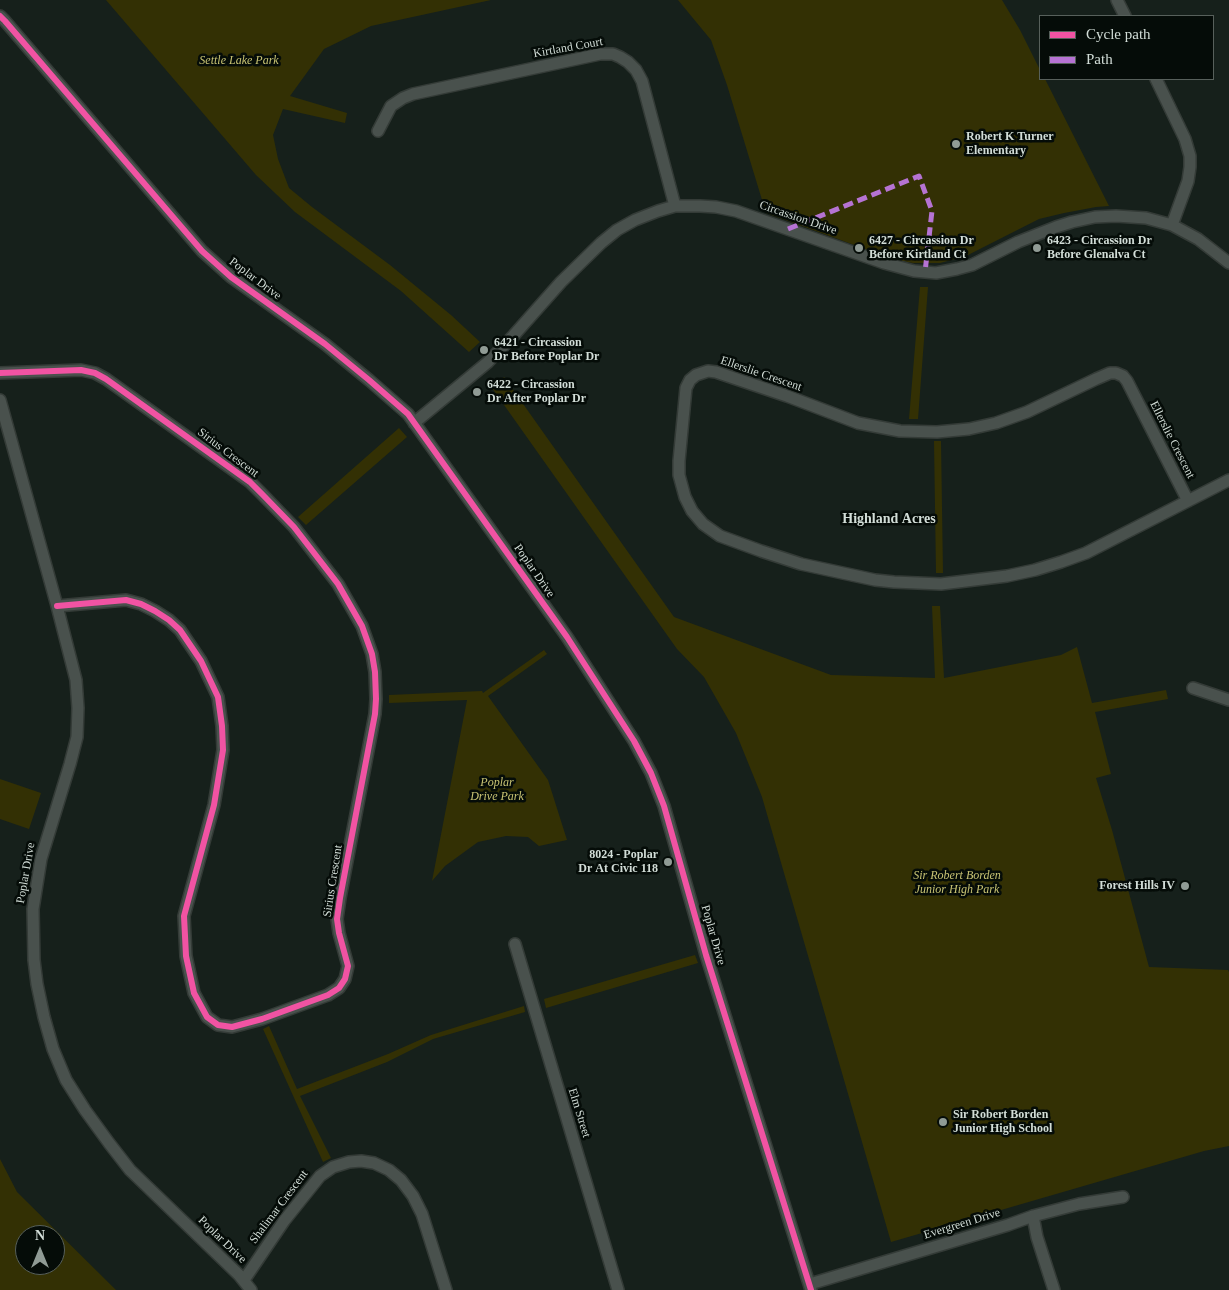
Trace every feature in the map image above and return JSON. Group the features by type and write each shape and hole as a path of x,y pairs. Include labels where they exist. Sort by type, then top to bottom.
{"street":[{"path":"1117,0 1124,15"},
{"name":"Poplar Drive","path":"0,16 202,251 231,278 325,344 408,414 567,637 634,741 664,806 706,955 811,1287"},
{"name":"Kirtland Court","path":"378,131 391,106 413,94 600,54 613,54 628,62 636,70 642,81 675,206"},
{"path":"1156,80 1188,146 1190,156 1188,181 1172,225"},
{"name":"Circassion Drive","path":"414,423 488,362 561,282 601,243 617,230 635,220 658,210 675,206 700,206 736,212 884,263 914,271 947,272 966,267 1040,232 1095,217 1116,216 1146,218 1172,225 1198,239 1229,263"},
{"name":"Sirius Crescent","path":"0,373 81,370 106,379 250,482 294,527 338,584 362,626 376,672 376,714 337,920 348,966 345,979 339,988 328,995 312,1001 262,1019 232,1027 218,1025 207,1017 194,993 186,956 184,916 214,806 223,750 218,697 201,661 180,630 155,611 141,604 126,600 57,606"},
{"name":"Ellerslie Crescent","path":"1188,500 1127,381 1123,376 1116,373 1096,378 1027,412 996,423 969,429 937,432 900,431 858,424 787,396 712,371 696,375 686,388 679,470 685,497 696,517 720,536 769,554 833,572 875,580 941,584 1007,576 1035,570 1086,553 1229,480"},
{"name":"Poplar Drive","path":"0,400 76,680 78,708 76,736 70,764 41,859 33,909 34,960 37,984 50,1041 66,1080 85,1110 130,1170 244,1280 252,1290"},
{"path":"1193,688 1229,700"},
{"name":"Elm Street","path":"516,944 618,1290"},
{"name":"Shalimar Crescent","path":"244,1280 284,1221 320,1176 333,1167 349,1162 361,1161 374,1163 389,1170 401,1180 414,1196 422,1214 446,1290"},
{"name":"Evergreen Drive","path":"811,1287 1033,1216 1079,1204 1123,1197"},
{"path":"1033,1216 1037,1237 1054,1290"}],"green space":[{"name":"Settle Lake Park","path":"106,0 491,0 371,26 324,49 290,96 347,113 345,123 283,109 273,135 278,159 289,188 390,265 451,315 480,342 469,352 401,291 295,212 256,175"},
{"path":"678,0 1002,0 1039,68 1039,80 1046,80 1109,206 1039,219 966,256 940,263 913,263 893,259 766,213 727,85 711,40"},
{"path":"920,287 928,287 918,419 909,419"},
{"name":"Sir Robert Borden Junior High Park","path":"504,377 674,617 831,675 935,678 932,606 940,606 944,678 1061,655 1077,647 1092,703 1166,690 1168,699 1095,712 1111,774 1096,778 1149,967 1228,970 1229,972 1229,1146 1204,1151 891,1242 762,797 736,733 704,677 677,649 492,388"},
{"path":"399,428 407,437 306,525 298,517"},
{"path":"934,441 941,441 943,573 936,573"},
{"name":"Poplar Drive Park","path":"544,650 547,654 488,696 548,780 567,840 539,846 528,837 506,836 478,842 445,866 432,881 467,700 389,703 389,695 482,691 483,693"},
{"path":"0,779 41,793 29,829 0,819"},
{"path":"695,955 698,963 546,1008 544,999"},
{"path":"524,1006 525,1012 433,1039 387,1062 300,1096 331,1158 323,1162 263,1029 269,1026 297,1089 388,1054 431,1035"},
{"path":"0,1159 17,1192 50,1225 15,1225 15,1275 65,1275 65,1240 116,1290 0,1290"}],"marked path":[{"path":"788,229 919,176 932,211 925,272"}],"cycle path":[{"path":"0,16 202,251 231,277 325,344 408,414 567,637 634,741 651,773 664,806 706,955 811,1290"},
{"path":"0,373 81,370 95,373 106,379 250,482 294,527 338,584 362,626 372,654 376,699 375,714 337,919 348,966 345,979 339,988 328,995 262,1019 232,1027 218,1025 207,1017 194,993 186,956 184,916 214,805 223,750 218,697 201,661 180,630 155,611 141,604 126,600 57,606"}],"place":[{"name":"Robert K Turner Elementary","path":"956,144"},
{"name":"6427 - Circassion Dr Before Kirtland Ct","path":"859,248"},
{"name":"6423 - Circassion Dr Before Glenalva Ct","path":"1037,248"},
{"name":"6421 - Circassion Dr Before Poplar Dr","path":"484,350"},
{"name":"6422 - Circassion Dr After Poplar Dr","path":"477,392"},
{"name":"8024 - Poplar Dr At Civic 118","path":"668,862"},
{"name":"Forest Hills IV","path":"1185,886"},
{"name":"Sir Robert Borden Junior High School","path":"943,1122"}],"district":[{"name":"Highland Acres","path":"889,519"}]}
